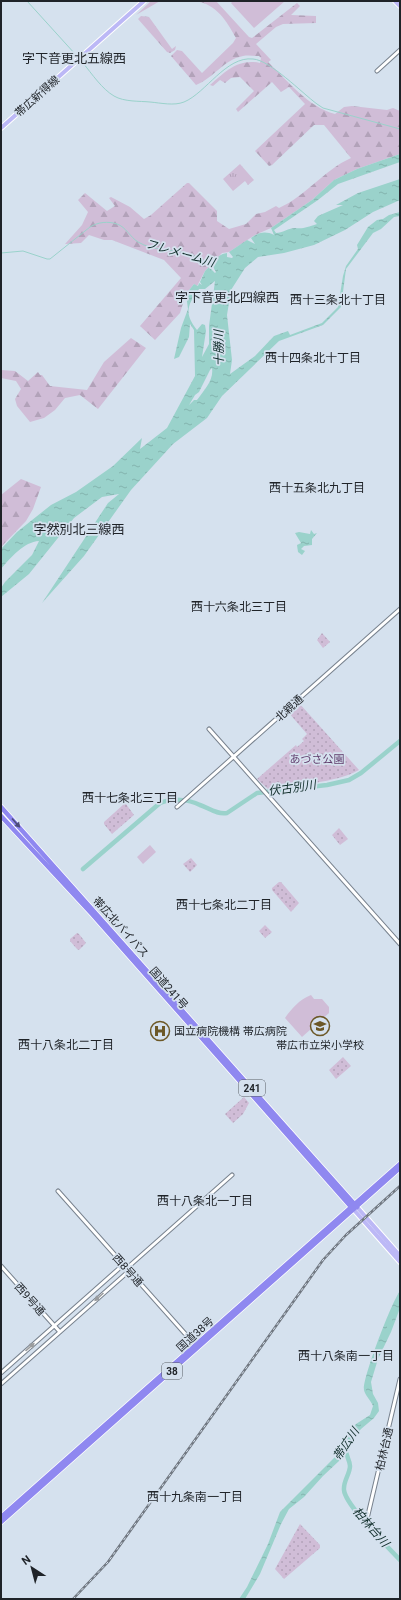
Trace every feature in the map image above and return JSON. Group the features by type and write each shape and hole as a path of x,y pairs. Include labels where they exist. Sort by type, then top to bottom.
{"highway":[{"name":"帯広北バイパス","path":"1,807 354,1207"},
{"name":"国道241号","path":"1,816 92,914 354,1207"},
{"name":"国道38号","path":"1,1522 354,1207 400,1164"},
{"name":"国道38号","path":"354,1207 400,1168"},
{"name":"国道38号","path":"1,1517 197,1347"}],"main road":[{"name":"帯広新得線","path":"1,128 144,1"},
{"path":"395,1 400,6"},
{"path":"354,1207 400,1256"},
{"path":"354,1207 400,1262"}],"street":[{"path":"377,71 400,50"},
{"name":"北親通","path":"177,807 400,609"},
{"path":"209,729 400,944"},
{"path":"1,1384 232,1175"},
{"name":"西8号通","path":"58,1191 197,1347"},
{"path":"1,1373 123,1265"},
{"name":"西9号通","path":"1,1266 60,1332"},
{"name":"柏林台通","path":"367,1519 400,1379"}],"green space":[{"path":"151,1 160,1 136,15"},
{"path":"196,1 216,1 249,37 252,38 297,3 300,6 291,15 316,16 316,23 283,24 276,27 256,44 271,60 268,62 291,85 316,106 325,111 335,114 344,107 352,106 387,110 393,108 400,111 400,154 357,169 334,180 312,200 271,228 255,235 229,252 222,253 205,271 197,286 194,284 186,294 180,313 155,340 140,326 181,278 164,260 112,240 104,240 89,235 81,243 65,244 82,225 88,212 78,200 85,193 107,211 115,206 109,198 111,197 130,207 144,219 151,215 187,183 189,183 217,211 217,221 229,229 246,224 256,214 265,212 276,206 279,208 289,203 332,169 351,158 324,125 314,125 272,165 269,166 255,151 305,104 289,87 281,92 272,82 238,112 236,109 254,91 240,77 231,78 225,83 220,80 213,86 210,85 238,64 245,62 260,63 261,58 259,56 245,56 236,58 196,85 171,56 177,50 182,51 202,73 233,43 236,38 220,14 210,6"},
{"path":"233,1 285,1 254,28 231,3"},
{"path":"141,16 149,17 172,49 176,46 175,50 170,53 167,52 138,19"},
{"path":"240,164 254,180 248,185 245,181 233,191 223,179"},
{"path":"131,338 146,348 98,409 80,395 65,398 55,410 44,418 30,422 17,406 15,399 21,389 16,381 1,378 1,370 15,371 28,381 38,372 50,386 87,390 104,362"},
{"path":"21,479 41,487 33,509 26,521 1,547 1,495"},
{"path":"322,633 330,642 323,648 317,640"},
{"name":"あづさ公園","path":"299,703 359,770 327,781 268,789 257,779 296,745 297,747 304,741 302,739 307,734 288,712"},
{"path":"124,804 126,804 134,815 112,834 104,822"},
{"path":"339,828 348,839 340,845 332,835"},
{"path":"150,845 156,852 143,864 137,857"},
{"path":"191,858 197,865 190,872 183,864"},
{"path":"281,882 299,903 291,912 272,890 272,888"},
{"path":"265,925 272,932 265,938 259,931"},
{"path":"77,933 86,943 79,950 70,941 70,939"},
{"path":"311,995 314,999 322,999 329,1007 329,1013 302,1037 285,1018 296,1005"},
{"path":"343,1057 351,1066 336,1079 329,1070"},
{"path":"244,1097 249,1103 243,1114 233,1123 225,1114"},
{"path":"300,1524 320,1545 320,1548 284,1579 275,1569"}],"water":[{"name":"十勝川","path":"400,154 400,162 338,184 318,200 274,230 276,233 293,228 303,228 317,224 314,221 318,216 343,205 336,205 358,193 400,179 400,200 373,212 345,230 314,245 284,253 258,257 245,268 231,290 227,315 232,360 230,374 255,356 274,336 288,331 290,335 322,323 338,307 346,266 358,249 357,245 368,227 377,220 400,212 400,216 394,217 381,229 373,233 346,269 341,307 323,325 279,341 222,396 207,418 173,444 131,490 84,556 42,603 108,503 119,494 102,497 74,518 29,574 1,597 1,588 5,582 32,555 39,541 23,547 13,555 1,569 1,549 17,532 51,505 76,492 113,466 142,438 140,449 167,428 195,376 194,330 190,324 189,337 179,357 174,359 181,328 188,309 186,294 194,284 198,286 199,283 202,285 200,282 205,271 209,267 215,273 216,272 212,265 220,256 227,253 227,257 232,258 233,257 229,252 247,240 255,244 251,238 257,234 268,233 274,235 271,228 312,200 334,180 357,169","holes":["215,281 209,326 209,344 202,357 206,331 205,325 202,324 197,330 190,319 189,310 192,300 199,289 205,289","212,368 208,385 197,400 194,400 189,405 195,395 199,392"]},
{"path":"311,530 314,534 317,533 312,539 312,545 304,546 301,549 305,551 302,555 298,552 297,545 301,543 295,533 299,532 310,534"},
{"name":"帯広川","path":"400,1291 400,1308 391,1332 378,1359 371,1382 373,1394 378,1403 379,1411 352,1440 349,1451 304,1497 289,1509 260,1574 245,1599 239,1599 247,1587 268,1544 280,1512 336,1456 356,1424 370,1415 373,1406 364,1390 365,1383 378,1340"}],"waterway":[{"path":"27,1 76,55"},
{"path":"83,63 101,85 118,98 132,101 172,104 184,102 192,97 234,63 253,59 260,61 277,71 323,108 400,129"},
{"name":"フレメーム川","path":"1,253 23,251 50,259 90,227 107,222 120,225 135,240 144,245 189,254 214,264"},
{"name":"伏古別川","path":"83,869 160,803 170,800 185,800 216,812 227,813 257,793 327,785 349,780 361,773 400,741"},
{"name":"柏林台川","path":"346,1448 350,1466 344,1487 346,1497 368,1526 400,1560"}],"railway":[{"path":"73,1599 108,1562 323,1260 346,1235 400,1186"}],"place":[{"name":"帯広市立栄小学校","path":"320,1026"},
{"name":"国立病院機構 帯広病院","path":"160,1031"}],"district":[{"name":"字下音更北五線西","path":"74,58"},
{"name":"字下音更北四線西","path":"227,297"},
{"name":"西十三条北十丁目","path":"338,300"},
{"name":"西十四条北十丁目","path":"313,358"},
{"name":"西十五条北九丁目","path":"317,488"},
{"name":"字然別北三線西","path":"79,529"},
{"name":"西十六条北三丁目","path":"239,607"},
{"name":"西十七条北三丁目","path":"130,798"},
{"name":"西十七条北二丁目","path":"224,905"},
{"name":"西十八条北二丁目","path":"66,1045"},
{"name":"西十八条北一丁目","path":"205,1201"},
{"name":"西十八条南一丁目","path":"346,1356"},
{"name":"西十九条南一丁目","path":"195,1497"}]}
